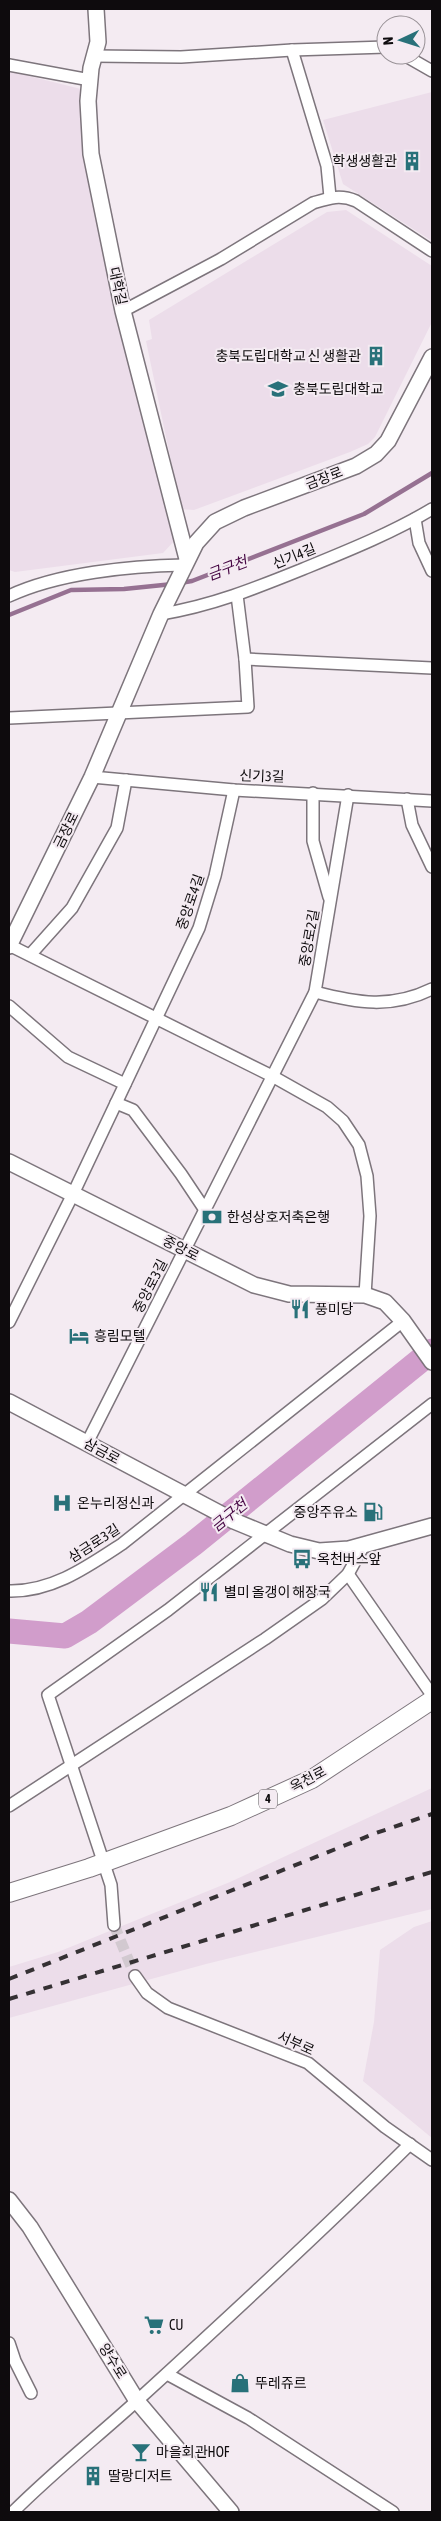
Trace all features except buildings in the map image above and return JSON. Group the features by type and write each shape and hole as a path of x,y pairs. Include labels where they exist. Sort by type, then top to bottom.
{"main road":[{"name":"옥천로","path":"96,1865 231,1816 312,1779 432,1700"},
{"name":"4","path":"9,1893 96,1865"}],"street":[{"name":"대학길","path":"96,9 98,42 94,56 88,101 91,154 123,311 185,562"},
{"path":"94,56 181,57 376,47"},
{"path":"292,50 328,166 330,197"},
{"path":"9,65 90,80"},
{"path":"123,311 221,259 314,203 330,197 345,196 356,200 432,250"},
{"name":"금장로","path":"9,945 92,777 162,611 196,543 215,522 244,508 356,466 376,454 388,441 432,357"},
{"name":"신기4길","path":"162,611 196,608 238,595 330,558 415,519 432,509"},
{"path":"415,519 419,543 432,571"},
{"path":"9,596 30,586 72,576 185,562"},
{"path":"9,718 248,707 238,595"},
{"path":"245,659 432,668"},
{"name":"신기3길","path":"92,777 234,790 432,801"},
{"path":"30,955 72,908 117,828 126,780"},
{"name":"중앙로4길","path":"9,1322 73,1194 199,928 215,876 234,790"},
{"path":"313,793 313,841 330,901"},
{"name":"중앙로2길","path":"185,1250 315,992 348,795"},
{"path":"407,799 412,825 431,862"},
{"path":"9,945 157,1017 272,1076 327,1107 343,1121 359,1145 367,1176 370,1216 365,1295"},
{"path":"315,992 347,1000 400,1002 432,989"},
{"path":"9,1006 68,1056 125,1084"},
{"path":"116,1103 133,1110 182,1174 205,1210"},
{"name":"중앙로","path":"9,1162 254,1285 289,1294 365,1295 385,1302 407,1326 432,1362"},
{"name":"중앙로3길","path":"87,1443 185,1250"},
{"name":"삼금로3길","path":"9,1591 26,1591 80,1572 191,1498 336,1372 407,1326"},
{"name":"삼금로","path":"9,1402 263,1534"},
{"path":"114,1925 111,1885 96,1865 71,1765 48,1696 168,1610 432,1404"},
{"path":"263,1534 319,1551 364,1546 432,1526"},
{"path":"9,1806 265,1639 322,1599 348,1574 364,1546"},
{"path":"348,1574 432,1695"},
{"name":"서부로","path":"135,1976 147,1992 168,2008 308,2062 385,2127 432,2160"},
{"path":"13,2512 49,2476 137,2401 311,2242 410,2144"},
{"name":"양수로","path":"10,2203 30,2226 137,2401 231,2512"},
{"path":"9,2343 15,2361 31,2393"},
{"path":"167,2374 248,2418 393,2512"}],"shaded area":[{"path":"9,71 81,89 84,140 112,284 174,541 163,553 15,572 9,570"},
{"path":"432,92 432,241 343,184 323,120"},
{"name":"충북도립대학교","path":"346,210 432,266 432,322 375,437 368,444 350,452 194,510 181,509 146,341 152,339 149,320 327,212"},
{"path":"432,1788 432,1909 206,1964 9,2018 9,1967 58,1952 230,1882"},
{"path":"432,1921 432,2138 363,2081 374,2022 380,1950 414,1927"}],"waterway":[{"name":"금구천","path":"180,583 192,581 364,514 432,473"},
{"name":"금구천","path":"9,615 71,590 124,589 173,584"},
{"name":"금구천","path":"9,1631 65,1636 89,1622 193,1544 432,1351"}],"tunnel":[{"path":"114,1925 135,1976"}],"railway":[{"path":"9,1979 376,1833 432,1814"},
{"path":"9,1999 432,1872"}],"place":[{"name":"학생생활관","path":"412,161"},
{"name":"충북도립대학교 신 생활관","path":"376,356"},
{"name":"충북도립대학교","path":"278,389"},
{"name":"한성상호저축은행","path":"212,1217"},
{"name":"풍미당","path":"300,1309"},
{"name":"흥림모텔","path":"79,1336"},
{"name":"온누리정신과","path":"62,1503"},
{"name":"중앙주유소","path":"373,1512"},
{"name":"옥천버스앞","path":"302,1559"},
{"name":"별미 올갱이 해장국","path":"209,1592"},
{"name":"CU","path":"154,2325"},
{"name":"뚜레쥬르","path":"240,2383"},
{"name":"마을회관HOF","path":"141,2452"},
{"name":"딸랑디저트","path":"93,2476"}]}
